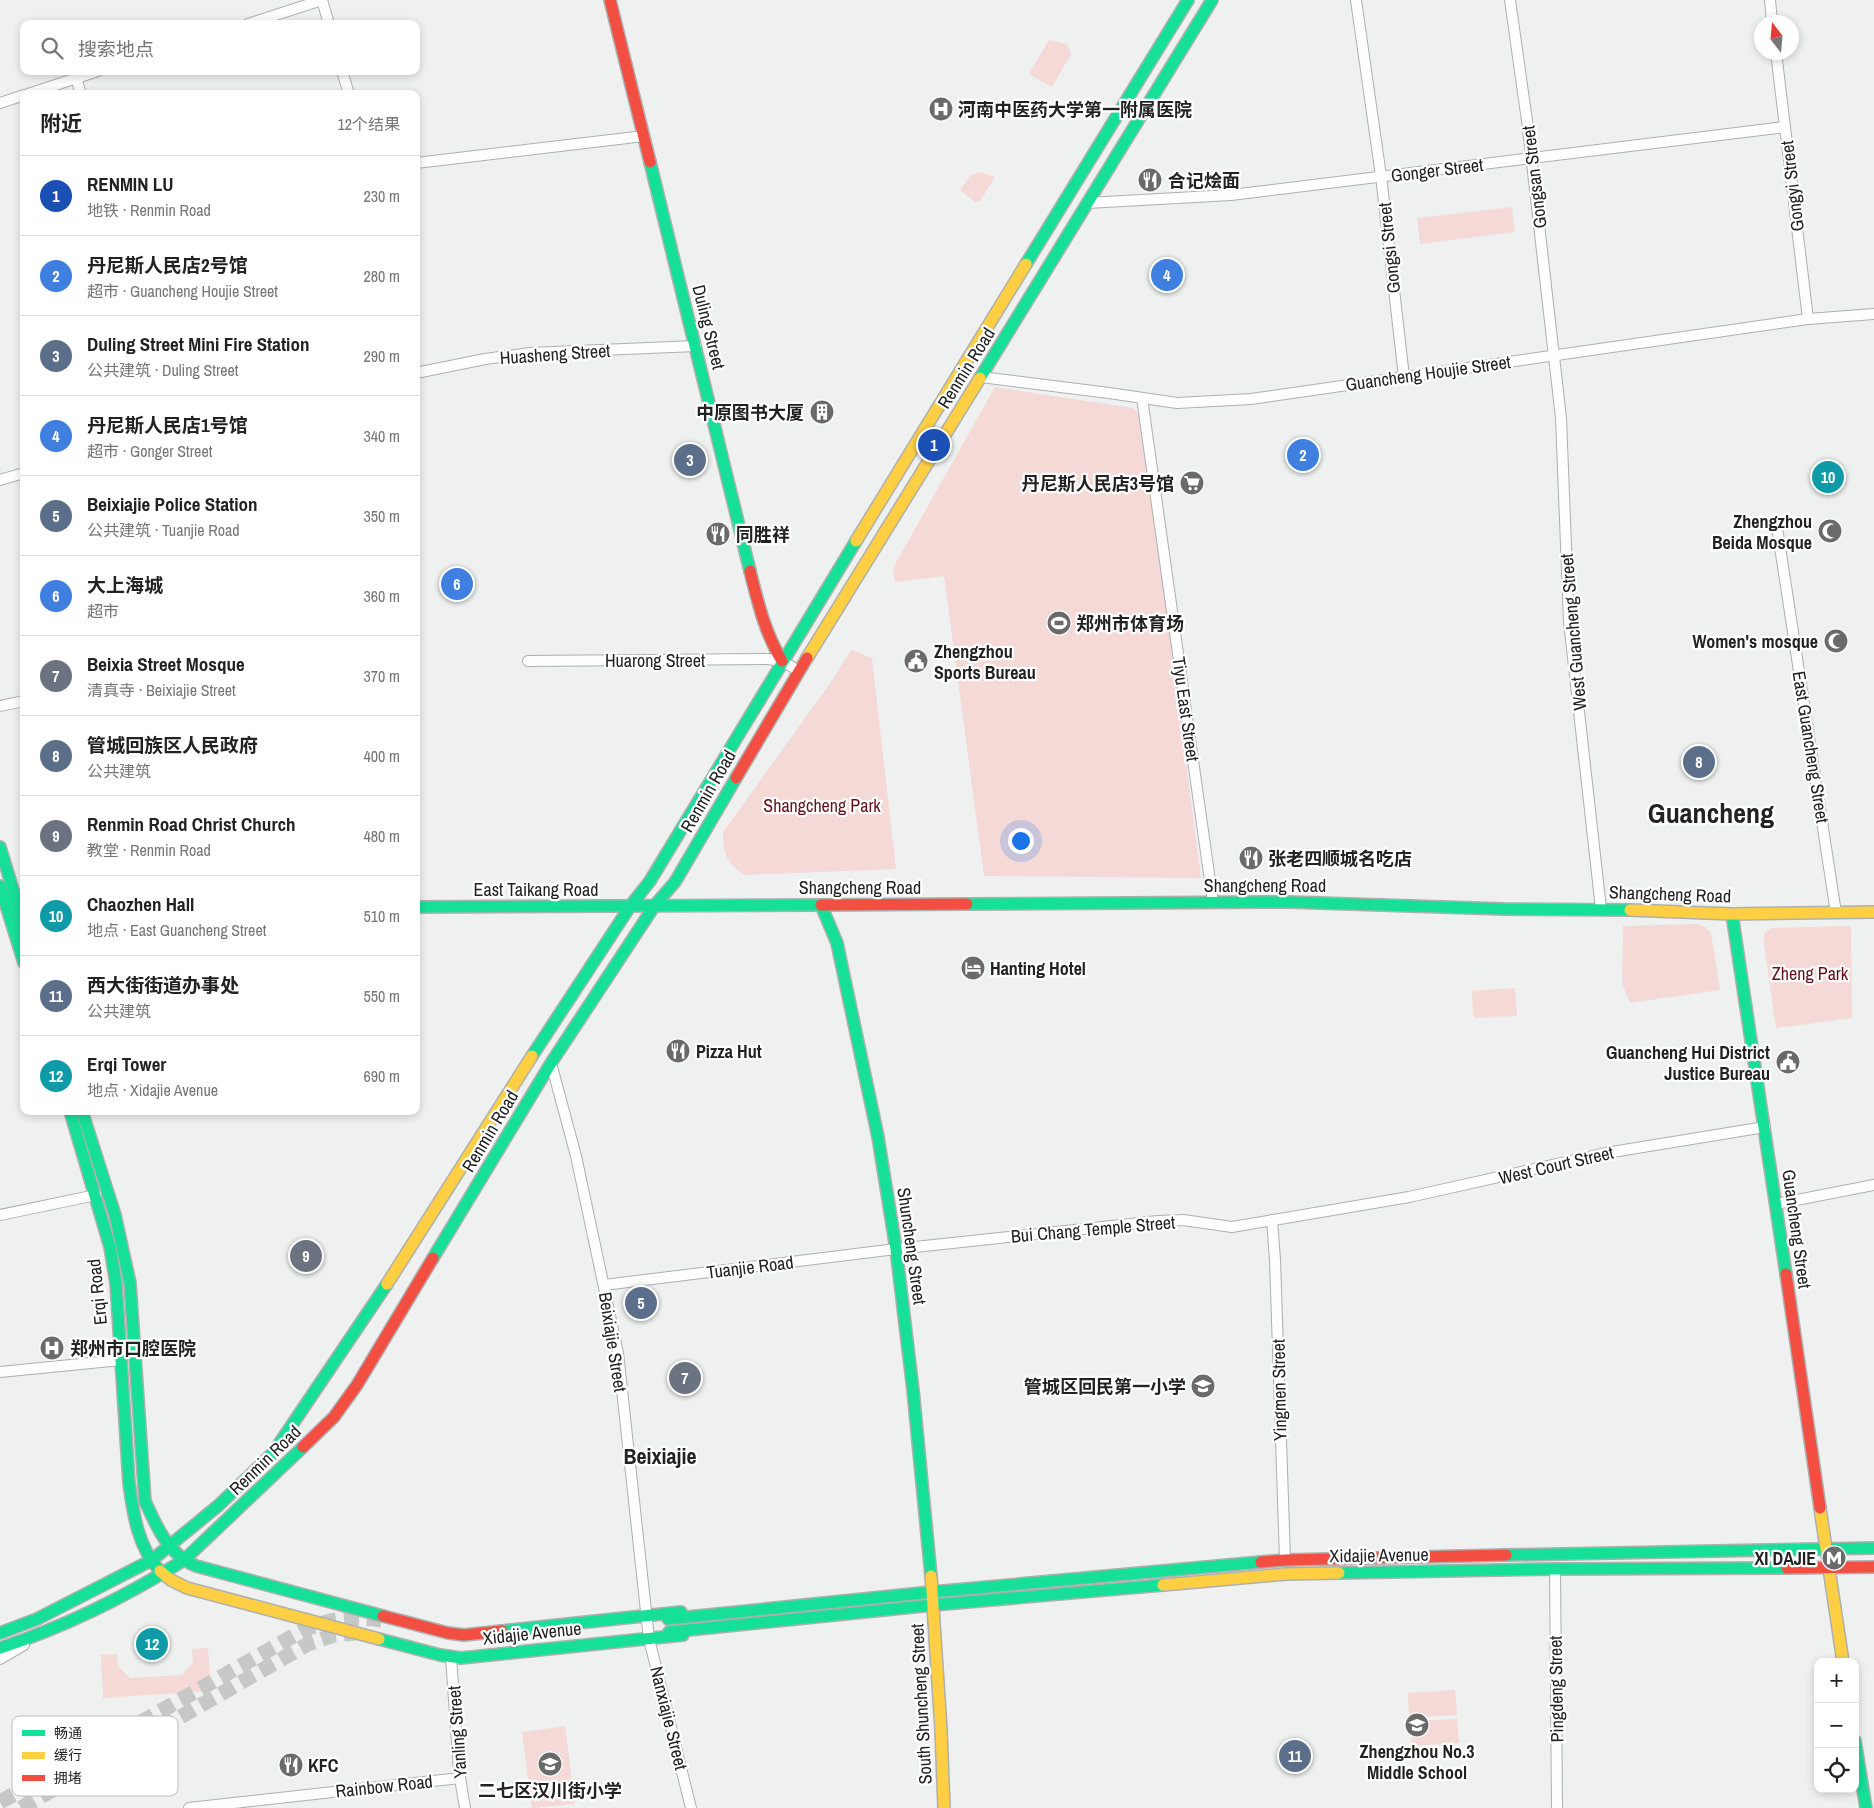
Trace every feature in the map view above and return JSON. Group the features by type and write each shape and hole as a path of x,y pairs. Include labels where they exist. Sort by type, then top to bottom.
{"main road":[{"name":"Duling Street","path":"610,0 762,618 773,646 782,661"},
{"name":"Renmin Road","path":"0,1633 45,1616 152,1560 219,1506 273,1453 368,1315 548,1030 631,905 650,881 782,661 1188,0"},
{"name":"Renmin Road","path":"0,1648 42,1634 162,1574 184,1560 328,1423 357,1385 552,1063 656,905 675,882 799,671 1212,0"},
{"path":"0,847 20,944"},
{"path":"0,886 20,919"},
{"name":"Shangcheng Road","path":"656,905 1296,902 1732,914 1874,912"},
{"name":"Shuncheng Street","path":"821,904 837,943 845,978 878,1137 896,1249 913,1390 932,1599"},
{"name":"East Taikang Road","path":"420,908 656,905"},
{"name":"Guancheng Street","path":"1732,914 1842,1658"},
{"name":"Erqi Road","path":"71,1115 110,1248 116,1282 129,1483 140,1534 152,1560"},
{"name":"Erqi Road","path":"83,1115 115,1215 130,1283 145,1501 158,1528 171,1546"},
{"name":"Xidajie Avenue","path":"171,1546 184,1560 207,1569 448,1633 648,1627 910,1614 932,1599"},
{"name":"Xidajie Avenue","path":"669,1632 932,1599 1285,1560 1874,1548"},
{"name":"Xidajie Avenue","path":"152,1560 167,1579 187,1588 452,1656 470,1658 648,1627 907,1589 932,1599"},
{"name":"Xidajie Avenue","path":"668,1619 1286,1574 1555,1569 1874,1567"},
{"name":"South Shuncheng Street","path":"932,1599 941,1729 944,1808"},
{"path":"1856,1748 1866,1808"}],"street":[{"path":"260,20 322,0 328,20"},
{"name":"Gongsi Street","path":"1356,0 1381,176 1404,377"},
{"name":"Gongsan Street","path":"1510,0 1532,158 1554,355"},
{"path":"1770,0 1771,15"},
{"name":"Gongyi Street","path":"1777,60 1808,319"},
{"path":"40,90 85,75"},
{"path":"343,75 347,90"},
{"path":"76,78 80,90"},
{"path":"0,102 20,96"},
{"name":"Gonger Street","path":"1087,203 1231,195 1785,127"},
{"path":"420,163 644,136"},
{"name":"Guancheng Houjie Street","path":"981,377 1177,403 1234,400 1808,319 1874,314"},
{"name":"Huasheng Street","path":"420,372 485,359 530,353 696,346"},
{"name":"West Guancheng Street","path":"1554,355 1561,418 1569,622 1601,909"},
{"name":"Tiyu East Street","path":"1142,398 1213,902"},
{"path":"0,480 20,474"},
{"name":"East Guancheng Street","path":"1776,521 1836,913"},
{"name":"Huarong Street","path":"528,661 758,659 782,661"},
{"path":"782,661 799,671"},
{"path":"0,706 20,702"},
{"name":"Beixiajie Street","path":"552,1063 576,1156 618,1353 648,1627"},
{"name":"West Court Street","path":"1348,1207 1456,1188 1614,1152 1765,1127"},
{"path":"1776,1204 1874,1184"},
{"path":"0,1215 96,1195"},
{"name":"Bui Chang Temple Street","path":"896,1249 1158,1221 1183,1220 1232,1227 1348,1207"},
{"name":"Yingmen Street","path":"1272,1220 1277,1291 1285,1560"},
{"name":"Tuanjie Road","path":"604,1285 896,1249"},
{"path":"0,1372 121,1360"},
{"name":"Pingdeng Street","path":"1555,1569 1557,1808"},
{"name":"Nanxiajie Street","path":"648,1627 691,1808"},
{"path":"0,1659 42,1634"},
{"name":"Yanling Street","path":"452,1656 460,1778 465,1808"},
{"name":"Rainbow Road","path":"189,1808 242,1805 460,1778"}],"green space":[{"path":"1049,40 1067,44 1071,54 1052,87 1029,74"},
{"path":"980,172 995,177 980,201 975,202 960,190 971,175"},
{"path":"1512,207 1515,232 1420,244 1417,218"},
{"name":"郑州市体育场","path":"995,387 1133,408 1142,417 1201,878 984,876 944,576 895,582 893,568"},
{"name":"Shangcheng Park","path":"851,650 872,658 896,869 744,875 733,866 727,857 723,832 829,685"},
{"path":"1697,924 1705,927 1711,933 1720,990 1630,1003 1622,979 1623,926"},
{"name":"Zheng Park","path":"1851,926 1852,1018 1776,1028 1764,945 1764,933 1772,928"},
{"path":"1515,988 1517,1016 1475,1018 1473,1015 1472,991"},
{"path":"208,1648 211,1691 103,1698 101,1655 117,1654 118,1666 130,1678 182,1675 193,1663 192,1649"},
{"path":"1455,1690 1457,1715 1409,1718 1408,1693"},
{"path":"1457,1719 1459,1743 1412,1746 1410,1721"},
{"path":"565,1726 575,1804 532,1808 522,1732"}],"tunnel":[{"path":"152,1716 304,1630 335,1620 365,1618 387,1621"},
{"path":"178,1718 308,1644 334,1635 356,1633"},
{"path":"0,1802 12,1795"},
{"path":"21,1808 42,1796"}],"traffic: fast":[{"path":"1026,264 1188,0"},
{"path":"980,378 1212,0"},
{"path":"650,162 750,571"},
{"path":"532,1056 631,905 650,881 856,541"},
{"path":"433,1258 551,1063 655,905 675,882 736,778"},
{"path":"0,847 20,913"},
{"path":"0,886 20,950"},
{"path":"967,904 1288,902 1504,909 1630,910"},
{"path":"821,905 837,943 878,1137 896,1249 913,1390 931,1576"},
{"path":"420,907 821,905"},
{"path":"1732,914 1786,1274"},
{"path":"71,1115 110,1247 116,1283 132,1506 146,1552 160,1571"},
{"path":"83,1115 115,1215 130,1283 145,1501 164,1539 178,1555 196,1566 383,1616"},
{"path":"0,1633 37,1619 152,1560 219,1505 273,1453 387,1284"},
{"path":"0,1648 95,1610 184,1560 303,1447"},
{"path":"1506,1555 1874,1548"},
{"path":"668,1619 932,1592 1261,1562"},
{"path":"1339,1573 1555,1569 1787,1568"},
{"path":"669,1632 933,1605 1163,1585"},
{"path":"502,1631 681,1612"},
{"path":"379,1639 440,1655 461,1658 683,1635"},
{"path":"1856,1748 1866,1808"}],"traffic: slow":[{"path":"856,541 1026,264"},
{"path":"807,658 980,378"},
{"path":"1630,910 1732,914 1874,912"},
{"path":"387,1284 532,1056"},
{"path":"1820,1508 1842,1658"},
{"path":"160,1571 171,1580 187,1588 379,1639"},
{"path":"1163,1585 1286,1574 1339,1573"},
{"path":"931,1576 944,1808"}],"traffic: jam":[{"path":"610,0 650,162"},
{"path":"750,571 767,629 782,661"},
{"path":"736,778 807,658"},
{"path":"821,905 967,904"},
{"path":"303,1447 334,1417 357,1385 433,1258"},
{"path":"1786,1274 1820,1508"},
{"path":"1261,1562 1506,1555"},
{"path":"1787,1568 1874,1567"},
{"path":"383,1616 448,1633 464,1635 502,1631"}],"place":[{"name":"河南中医药大学第一附属医院","path":"941,109"},
{"name":"合记烩面","path":"1150,180"},
{"name":"丹尼斯人民店1号馆","path":"1167,275"},
{"name":"中原图书大厦","path":"822,412"},
{"name":"RENMIN LU","path":"934,445"},
{"name":"丹尼斯人民店2号馆","path":"1303,455"},
{"name":"Duling Street Mini Fire Station","path":"690,460"},
{"name":"Chaozhen Hall","path":"1828,477"},
{"name":"丹尼斯人民店3号馆","path":"1192,483"},
{"name":"Zhengzhou Beida Mosque","path":"1830,531"},
{"name":"同胜祥","path":"718,534"},
{"name":"大上海城","path":"457,584"},
{"name":"郑州市体育场","path":"1059,623"},
{"name":"Women's mosque","path":"1836,641"},
{"name":"Zhengzhou Sports Bureau","path":"916,661"},
{"name":"管城回族区人民政府","path":"1699,762"},
{"name":"张老四顺城名吃店","path":"1251,858"},
{"name":"Hanting Hotel","path":"973,968"},
{"name":"Pizza Hut","path":"678,1051"},
{"name":"Guancheng Hui District Justice Bureau","path":"1788,1062"},
{"name":"Renmin Road Christ Church","path":"306,1256"},
{"name":"Beixiajie Police Station","path":"641,1303"},
{"name":"郑州市口腔医院","path":"52,1348"},
{"name":"Beixia Street Mosque","path":"685,1378"},
{"name":"管城区回民第一小学","path":"1203,1386"},
{"name":"XI DAJIE","path":"1834,1558"},
{"name":"Erqi Tower","path":"152,1644"},
{"name":"Zhengzhou No.3 Middle School","path":"1417,1725"},
{"name":"西大街街道办事处","path":"1295,1756"},
{"name":"二七区汉川街小学","path":"550,1764"},
{"name":"KFC","path":"291,1765"}],"district":[{"name":"Guancheng","path":"1711,813"},
{"name":"Beixiajie","path":"660,1456"}]}
